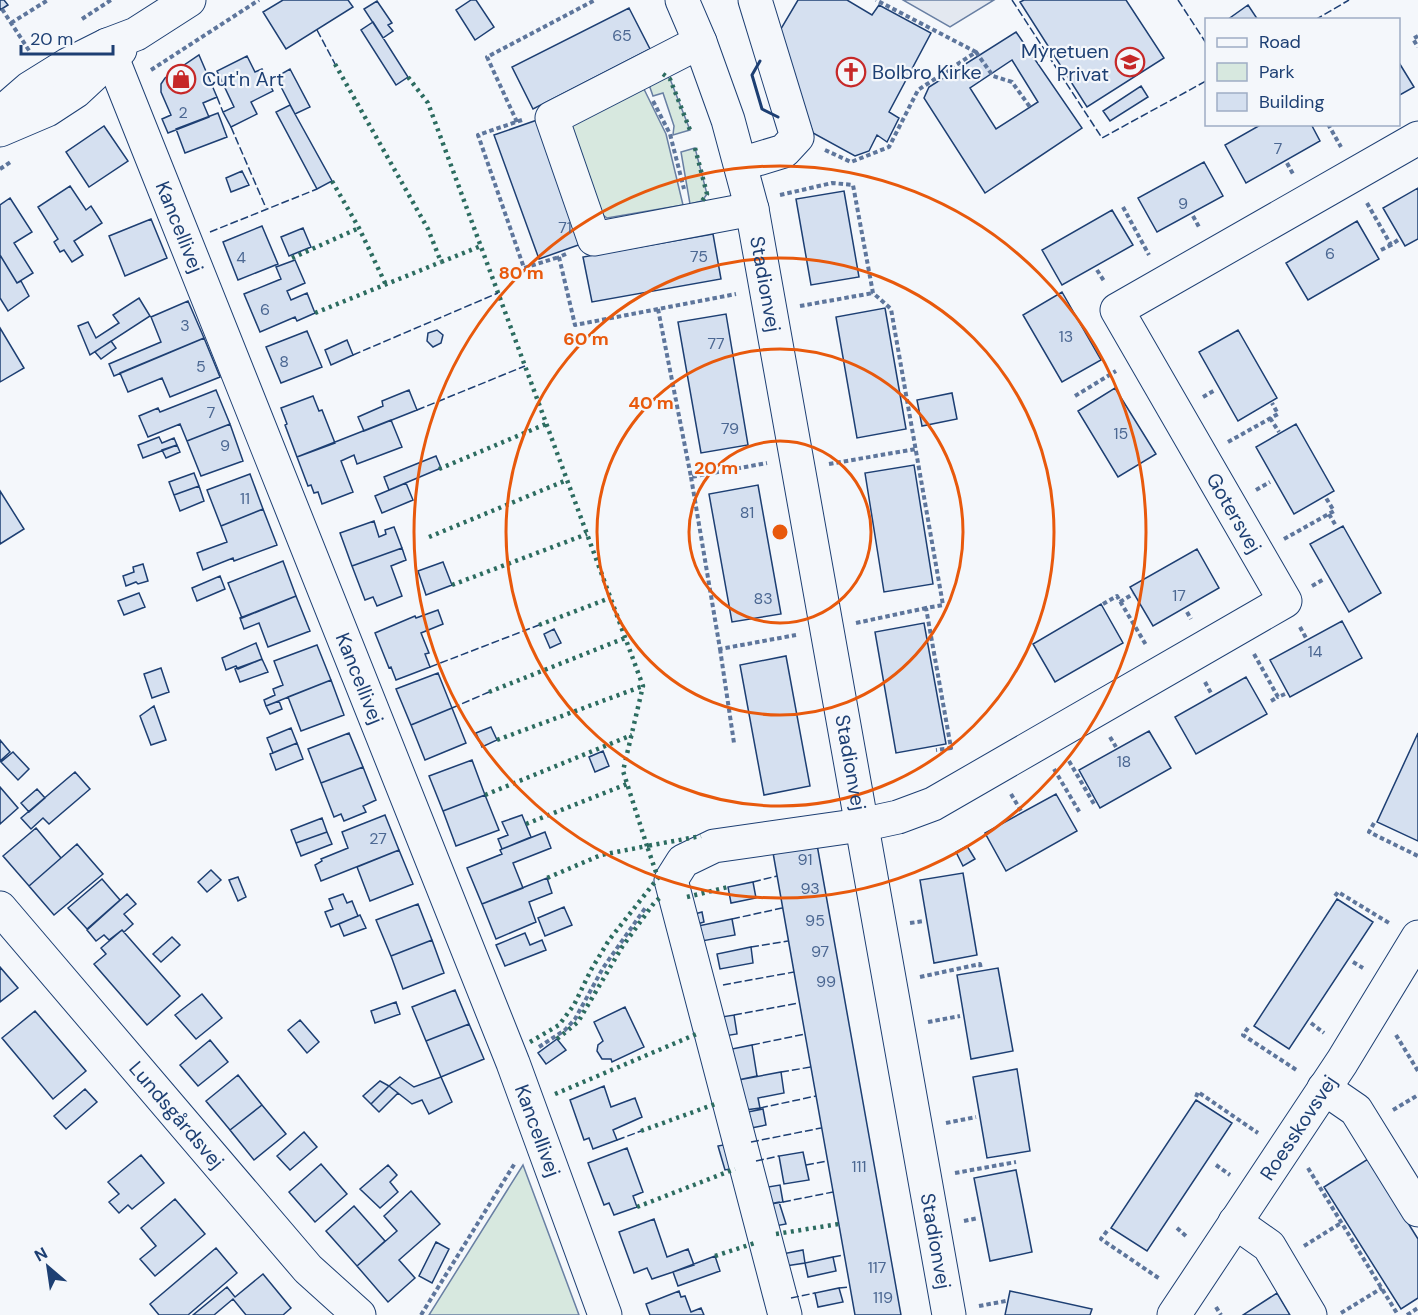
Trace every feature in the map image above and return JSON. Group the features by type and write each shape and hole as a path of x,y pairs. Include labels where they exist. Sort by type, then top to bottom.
{"street":[{"path":"0,114 30,88 67,65 118,46 189,0"},
{"path":"741,164 784,151 797,137 755,0"},
{"name":"Stadionvej","path":"689,2 700,42 728,120 751,206 950,1315"},
{"path":"594,239 552,118 700,42"},
{"path":"0,130 47,110 76,91 118,46"},
{"name":"Kancellivej","path":"118,46 513,1063 605,1315"},
{"name":"Gotersvej","path":"671,880 683,861 714,846 861,825 898,817 933,804 1284,601 1116,310 1418,138"},
{"name":"Stadionvej","path":"594,239 690,221 751,206"},
{"path":"671,880 785,1315"},
{"name":"Lundsgårdsvej","path":"0,908 308,1269 359,1315"},
{"name":"Roesskovsvej","path":"1180,1306 1414,951"},
{"path":"1324,1088 1356,1110 1418,1210"},
{"path":"1235,1222 1269,1246 1310,1315"}],"path":[{"path":"11,23 48,0"},
{"path":"517,122 487,57 596,0"},
{"path":"876,0 976,52 993,76 1012,82 1030,107"},
{"path":"1418,36 1413,39 1418,47"},
{"path":"797,137 851,162 889,147 918,90 976,52"},
{"path":"638,74 670,134 690,221"},
{"path":"552,118 541,113 478,135 524,268 591,245 594,239"},
{"path":"1352,176 1391,245"},
{"path":"720,649 943,605 891,309 873,293 853,185 832,183 751,206"},
{"path":"1123,207 1164,282"},
{"path":"1382,250 1398,240"},
{"path":"559,257 575,325 658,309 873,293"},
{"path":"658,309 691,477 734,743"},
{"path":"1075,396 1142,355"},
{"path":"1202,457 1278,414 1272,404"},
{"path":"1270,418 1279,432"},
{"path":"691,477 916,449"},
{"path":"1257,554 1334,511 1326,498"},
{"path":"1329,514 1336,526"},
{"path":"1120,602 1133,594"},
{"path":"1103,604 1117,596 1161,672"},
{"path":"927,608 951,747 936,750"},
{"path":"1239,627 1278,697"},
{"path":"1271,701 1285,694"},
{"path":"1046,738 1094,804"},
{"path":"1046,738 1080,813"},
{"path":"1374,823 1369,832 1418,856"},
{"path":"513,1063 565,1030 575,1019 603,968 628,930 654,896 671,880"},
{"path":"1335,896 1338,892 1414,951"},
{"path":"890,983 980,964 981,969"},
{"path":"1248,1028 1243,1035 1324,1088"},
{"path":"1196,1097 1198,1092 1287,1144 1341,1222 1398,1315"},
{"path":"422,1315 536,1129"},
{"path":"925,1178 1016,1162"},
{"path":"1279,1262 1341,1222"},
{"path":"1107,1231 1101,1239 1180,1306"},
{"path":"1338,1315 1382,1288"},
{"path":"1407,1315 1418,1308"}],"green space":[{"path":"659,71 670,79 690,130 673,135 674,126 663,93 653,96 647,79"},
{"path":"640,81 666,134 683,205 607,218 603,215 570,130 573,123"},
{"path":"695,148 707,194 702,201 690,204 681,152"},
{"path":"523,1165 579,1315 429,1315"}],"shaded area":[{"path":"903,0 994,0 950,27"}],"building":[{"path":"0,0 4,0 8,5 0,10"},
{"path":"283,0 348,0 353,7 286,49 263,12"},
{"path":"471,0 476,0 494,27 475,40 456,10"},
{"name":"Bolbro Kirke","path":"798,0 847,0 872,15 879,5 931,33 889,112 899,118 887,142 877,135 869,151 855,156 813,133 779,32"},
{"path":"1024,0 1126,0 1164,58 1087,107 1020,2"},
{"path":"377,1 392,23 388,25 393,31 383,38 364,9"},
{"path":"1248,5 1257,18 1230,18"},
{"path":"629,8 650,49 533,109 512,67"},
{"path":"373,22 408,77 396,85 361,30"},
{"path":"1016,32 1082,128 985,193 924,98 929,87","holes":["1012,60 1038,102 996,129 970,88"]},
{"path":"199,55 217,97 203,103 209,117 168,133 162,119 171,115 161,92 161,84 165,78"},
{"path":"247,56 255,72 262,69 273,91 251,102 257,114 231,127 223,112 234,107 217,71"},
{"path":"1400,64 1414,87 1400,95"},
{"path":"290,69 310,107 295,114 276,77"},
{"path":"1141,86 1148,97 1110,121 1103,111"},
{"path":"290,105 332,181 317,189 276,112"},
{"path":"218,113 227,137 185,153 176,129"},
{"path":"540,119 584,243 539,259 494,135"},
{"path":"104,126 128,161 89,187 66,152"},
{"path":"1258,126 1312,126 1320,141 1246,183 1225,145"},
{"path":"1204,162 1223,196 1157,232 1138,198"},
{"path":"242,171 249,185 231,192 226,178"},
{"path":"70,186 86,210 91,206 102,223 74,241 83,255 72,262 64,250 60,252 54,242 58,239 38,207"},
{"path":"1418,188 1418,239 1405,246 1383,208"},
{"path":"844,191 859,277 811,285 796,199"},
{"path":"10,198 32,232 14,243 33,273 17,283 0,255 0,205"},
{"path":"1112,210 1133,245 1062,285 1042,250"},
{"path":"151,219 167,258 125,276 109,236"},
{"path":"1357,221 1379,259 1308,300 1286,263"},
{"path":"262,226 278,264 238,280 223,242"},
{"path":"303,228 311,247 289,256 281,237"},
{"path":"713,234 721,279 592,302 583,257"},
{"path":"0,255 17,283 21,281 29,296 8,311 0,298"},
{"path":"295,260 305,283 287,291 291,300 307,293 315,313 297,321 295,317 260,332 244,294 281,279 276,267"},
{"path":"1062,292 1101,360 1062,382 1023,315"},
{"path":"139,298 150,316 90,355 78,326 88,322 96,338 119,323 113,315"},
{"path":"188,301 204,338 114,376 109,364 161,342 151,317"},
{"path":"885,308 906,429 857,438 836,317"},
{"path":"726,314 748,445 701,453 678,322"},
{"path":"0,328 24,368 0,382"},
{"path":"437,330 443,335 441,343 433,347 427,341 428,333"},
{"path":"1238,330 1277,398 1238,421 1199,352"},
{"path":"307,331 322,367 281,383 266,347"},
{"path":"204,338 220,377 170,397 162,378 128,392 120,373"},
{"path":"347,340 353,355 331,365 325,350"},
{"path":"111,341 116,348 101,359 95,352"},
{"path":"1115,388 1156,454 1118,477 1078,411"},
{"path":"216,390 230,424 187,441 180,424 148,437 139,416 158,408 160,412"},
{"path":"409,390 417,410 364,431 358,417 383,406 382,401"},
{"path":"952,393 957,419 922,426 917,400"},
{"path":"313,396 319,411 322,410 335,443 297,457 281,408"},
{"path":"391,420 402,447 357,464 354,455 341,461 353,492 322,504 318,492 314,493 311,485 308,486 297,457"},
{"path":"230,424 243,461 201,476 187,441"},
{"path":"1296,424 1334,491 1294,514 1256,447"},
{"path":"159,437 162,443 174,438 177,445 143,458 138,445"},
{"path":"177,445 180,452 166,458 162,450"},
{"path":"436,456 441,468 389,490 384,477"},
{"path":"914,465 933,584 884,592 865,473"},
{"path":"194,473 199,486 174,495 169,482"},
{"path":"250,474 263,509 221,526 207,490"},
{"path":"406,483 413,500 382,513 375,496"},
{"path":"758,485 781,614 732,622 709,494"},
{"path":"199,486 204,501 180,511 174,495"},
{"path":"0,491 24,529 0,544"},
{"path":"263,509 277,545 203,570 197,553 227,542 221,526"},
{"path":"374,521 379,537 386,534 385,530 394,527 402,548 352,566 340,533"},
{"path":"1343,526 1381,593 1349,612 1310,544"},
{"path":"402,548 406,560 391,566 402,596 377,606 373,597 365,600 352,566"},
{"path":"1197,549 1219,588 1153,626 1130,587"},
{"path":"283,561 296,596 242,618 228,583"},
{"path":"443,562 452,585 426,595 418,571"},
{"path":"143,564 148,581 126,586 123,576 134,572 133,567"},
{"path":"220,576 225,589 197,601 192,588"},
{"path":"139,593 145,607 124,615 118,601"},
{"path":"296,596 310,631 268,647 259,623 244,629 240,618"},
{"path":"1101,604 1123,643 1055,682 1033,644"},
{"path":"438,610 443,624 421,633 429,653 425,654 430,667 396,680 375,633 415,616 416,618"},
{"path":"1342,621 1362,658 1290,697 1270,660"},
{"path":"924,623 946,744 896,753 875,632"},
{"path":"554,629 561,643 550,648 544,634"},
{"path":"256,643 262,659 238,669 236,666 226,670 222,658"},
{"path":"317,645 331,680 266,706 264,700 275,695 273,689 283,685 274,661"},
{"path":"786,656 810,786 764,795 740,665"},
{"path":"262,659 268,672 240,682 235,669"},
{"path":"161,668 169,692 152,698 144,674"},
{"path":"438,673 452,708 411,725 396,689"},
{"path":"1246,677 1267,714 1196,754 1175,717"},
{"path":"331,680 344,715 301,731 288,697"},
{"path":"279,701 282,709 270,714 266,706"},
{"path":"154,706 166,740 151,745 140,716"},
{"path":"452,708 466,743 425,760 411,725"},
{"path":"491,727 497,740 482,747 476,733"},
{"path":"291,728 297,743 273,753 267,738"},
{"path":"1149,731 1171,768 1100,808 1079,770"},
{"path":"349,733 363,767 321,783 308,749"},
{"path":"1418,733 1418,841 1377,822"},
{"path":"0,740 10,752 0,761"},
{"path":"297,743 303,759 276,770 270,754"},
{"path":"603,751 609,766 595,772 589,757"},
{"path":"13,752 29,769 18,780 1,762"},
{"path":"472,760 485,795 443,811 429,776"},
{"path":"363,767 376,800 363,806 366,812 344,821 341,814 334,817 321,783"},
{"path":"75,772 90,789 49,824 43,818 31,829 21,818"},
{"path":"0,787 18,808 0,824"},
{"path":"37,789 45,798 29,812 21,803"},
{"path":"1056,794 1077,831 1006,871 985,833"},
{"path":"485,795 499,830 456,846 443,811"},
{"path":"385,815 399,850 321,881 315,865 322,861 321,859 348,848 342,832"},
{"path":"522,815 531,837 502,849 498,839 508,835 502,822"},
{"path":"322,818 327,832 296,843 291,830"},
{"path":"36,828 61,858 29,886 3,856"},
{"path":"327,832 332,844 301,856 296,843"},
{"path":"545,832 551,848 513,863 523,888 482,904 467,868 502,854 500,850 502,849"},
{"path":"816,839 901,1315 855,1315 772,847"},
{"path":"77,844 103,874 54,915 29,886"},
{"path":"967,846 975,859 963,866 956,852"},
{"path":"399,850 413,884 370,901 357,867"},
{"path":"211,870 221,880 207,892 198,882"},
{"path":"963,873 977,955 934,963 920,880"},
{"path":"238,877 246,897 238,901 229,880"},
{"path":"547,878 552,893 529,902 536,922 496,939 482,904"},
{"path":"102,879 120,900 87,929 68,908"},
{"path":"753,882 756,898 731,903 728,887"},
{"path":"127,894 136,904 124,914 133,924 109,940 104,935 96,941 87,930"},
{"path":"343,894 347,903 352,901 358,916 331,927 325,912 333,909 329,899"},
{"path":"1337,899 1373,922 1289,1049 1254,1026"},
{"path":"418,904 432,940 391,956 376,920"},
{"path":"564,907 572,925 545,936 538,918"},
{"path":"702,912 704,922 694,925 691,915"},
{"path":"360,915 366,928 344,936 339,924"},
{"path":"732,919 735,935 702,941 698,926"},
{"path":"122,930 180,996 147,1025 94,964 106,954 101,948"},
{"path":"525,933 530,945 542,940 546,950 505,966 496,945"},
{"path":"172,937 180,945 161,962 153,954"},
{"path":"432,940 444,973 403,989 391,956"},
{"path":"751,947 753,963 720,969 717,954"},
{"path":"0,967 18,988 0,1002"},
{"path":"998,968 1013,1051 971,1059 957,975"},
{"path":"455,990 469,1024 426,1041 412,1007"},
{"path":"202,994 222,1018 196,1039 175,1015"},
{"path":"396,1002 400,1014 375,1023 371,1011"},
{"path":"625,1007 644,1047 612,1062 611,1059 602,1059 597,1051 598,1045 603,1041 594,1022"},
{"path":"35,1011 86,1071 53,1099 2,1038"},
{"path":"734,1015 737,1034 718,1037 715,1018"},
{"path":"300,1020 319,1042 307,1053 288,1030"},
{"path":"469,1024 484,1059 441,1077 426,1041"},
{"path":"557,1039 566,1050 546,1064 538,1053"},
{"path":"210,1040 228,1062 198,1086 180,1065"},
{"path":"752,1045 757,1076 733,1081 727,1050"},
{"path":"1017,1069 1030,1151 987,1158 973,1077"},
{"path":"781,1072 784,1093 758,1098 760,1108 738,1111 733,1081"},
{"path":"238,1075 262,1105 230,1130 206,1101"},
{"path":"400,1077 414,1087 441,1077 452,1102 429,1114 422,1100 412,1104 389,1086"},
{"path":"380,1081 389,1086 371,1104 363,1096"},
{"path":"389,1086 398,1093 379,1112 371,1104"},
{"path":"604,1086 611,1107 635,1098 642,1117 613,1130 617,1140 593,1149 589,1138 584,1140 570,1100"},
{"path":"85,1089 97,1102 66,1129 54,1116"},
{"path":"1196,1100 1232,1123 1147,1251 1111,1228"},
{"path":"262,1105 286,1134 254,1160 230,1130"},
{"path":"763,1109 766,1125 746,1129 743,1113"},
{"path":"304,1132 317,1147 290,1170 277,1156"},
{"path":"728,1144 735,1168 725,1170 718,1146"},
{"path":"627,1148 643,1192 633,1196 637,1207 614,1215 609,1203 604,1205 588,1163"},
{"path":"803,1152 809,1180 784,1184 779,1156"},
{"path":"141,1155 164,1183 132,1209 128,1205 119,1213 109,1202 119,1194 108,1182"},
{"path":"1368,1159 1418,1239 1418,1298 1401,1309 1324,1187"},
{"path":"321,1164 347,1194 315,1222 289,1192"},
{"path":"388,1165 397,1175 390,1182 398,1192 380,1208 360,1189"},
{"path":"1016,1170 1032,1252 990,1261 974,1178"},
{"path":"780,1185 783,1202 766,1205 762,1188"},
{"path":"411,1191 440,1224 399,1260 415,1278 388,1302 357,1266 397,1231 384,1216"},
{"path":"175,1199 205,1234 155,1276 140,1259 156,1246 141,1228"},
{"path":"779,1202 786,1224 770,1227 763,1205"},
{"path":"354,1206 385,1241 357,1266 326,1231"},
{"path":"654,1219 667,1257 688,1249 694,1265 652,1279 647,1268 634,1273 619,1232"},
{"path":"436,1242 449,1249 432,1283 419,1276"},
{"path":"216,1248 237,1273 188,1315 159,1315 150,1304"},
{"path":"803,1250 805,1263 779,1267 777,1255"},
{"path":"715,1256 720,1271 678,1286 673,1272"},
{"path":"833,1257 836,1271 808,1277 805,1263"},
{"path":"263,1274 291,1308 283,1315 246,1315 233,1299 214,1315 193,1315 227,1287 235,1297"},
{"path":"839,1288 843,1302 818,1307 815,1293"},
{"path":"679,1291 681,1297 685,1296 691,1312 701,1308 704,1315 650,1315 646,1304"},
{"path":"1010,1291 1092,1309 1090,1315 1005,1315"},
{"path":"1277,1293 1290,1315 1243,1315"}],"hedge":[{"path":"335,64 428,229 441,262 481,246"},
{"path":"663,74 670,79 690,130"},
{"path":"408,77 428,103 643,686 623,771 647,846 601,855 547,878"},
{"path":"695,148 707,194 702,201"},
{"path":"332,181 359,228 386,285"},
{"path":"292,258 359,228"},
{"path":"315,313 441,262"},
{"path":"439,469 546,424"},
{"path":"429,537 567,480"},
{"path":"452,585 587,534"},
{"path":"539,625 610,598"},
{"path":"489,692 625,638"},
{"path":"497,740 643,686"},
{"path":"485,795 632,735"},
{"path":"526,824 627,784"},
{"path":"530,1042 559,1025 574,1005 609,940 658,878 647,846 701,836"},
{"path":"687,897 728,887"},
{"path":"557,1039 578,1022 622,947 654,903 662,896"},
{"path":"555,1094 699,1033"},
{"path":"641,1131 718,1103"},
{"path":"637,1207 735,1169"},
{"path":"776,1234 839,1224"},
{"path":"715,1256 755,1243"}],"fence":[{"path":"1012,0 1102,138 1205,82"},
{"path":"1178,0 1205,41"},
{"path":"1318,18 1349,0"},
{"path":"317,30 335,64"},
{"path":"217,97 223,112"},
{"path":"231,127 266,208"},
{"path":"210,232 317,189"},
{"path":"353,355 498,293"},
{"path":"417,410 525,366"},
{"path":"430,667 539,625"},
{"path":"452,708 489,692"},
{"path":"753,882 777,876"},
{"path":"732,919 782,908"},
{"path":"751,947 788,941"},
{"path":"723,985 794,972"},
{"path":"734,1015 799,1003"},
{"path":"752,1045 805,1034"},
{"path":"781,1072 811,1067"},
{"path":"760,1108 816,1096"},
{"path":"751,1142 821,1128"},
{"path":"617,1140 641,1131"},
{"path":"756,1161 779,1156"},
{"path":"806,1165 827,1161"},
{"path":"783,1202 833,1192"},
{"path":"833,1257 844,1255"},
{"path":"839,1288 850,1287"},
{"path":"791,1298 815,1293"}],"wall":[{"path":"760,61 752,75 762,109 778,117"}],"place":[{"name":"Myretuen Privat","path":"1130,62"},
{"name":"Bolbro Kirke","path":"851,72"},
{"name":"Cut'n Art","path":"181,79"}]}
